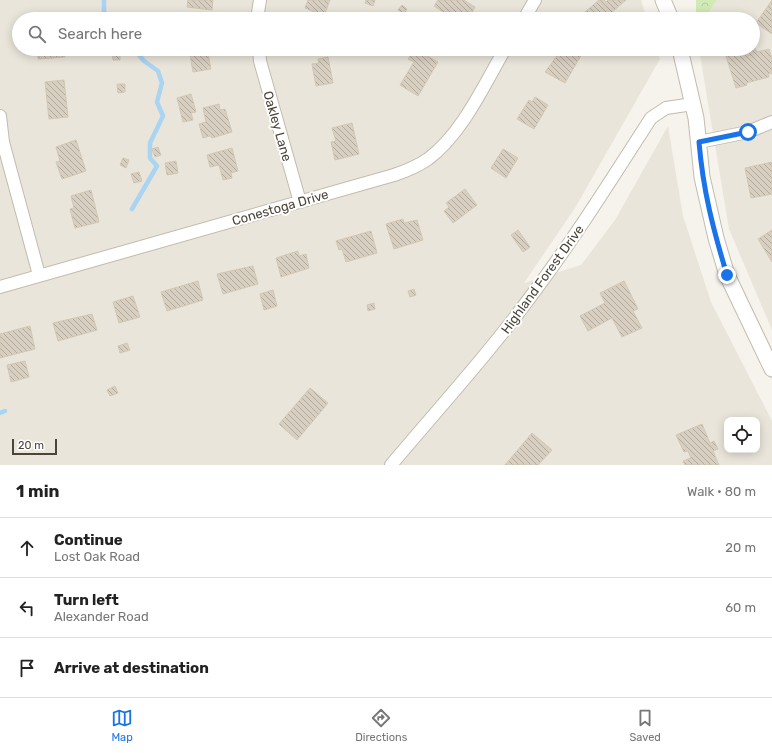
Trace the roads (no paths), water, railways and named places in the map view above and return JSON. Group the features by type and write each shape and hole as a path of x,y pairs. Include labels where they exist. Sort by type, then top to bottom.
{"street":[{"path":"258,12 260,0"},
{"path":"528,12 535,0"},
{"path":"663,0 668,12"},
{"name":"Oakley Lane","path":"260,56 300,202"},
{"name":"Conestoga Drive","path":"0,286 394,175 426,160 447,142 502,56"},
{"path":"682,56 693,104 699,142 702,177 709,215 727,275 772,369"},
{"name":"Highland Forest Drive","path":"391,465 493,346 534,292 584,222 651,118 666,108 693,104"},
{"path":"0,116 3,142 39,275"},
{"path":"699,142 748,132 772,122"}],"waterway":[{"path":"104,0 104,12"},
{"path":"132,209 157,166 150,158 150,143 163,116 157,102 162,83 158,71 144,61 140,56"},
{"path":"0,413 5,411"}]}
